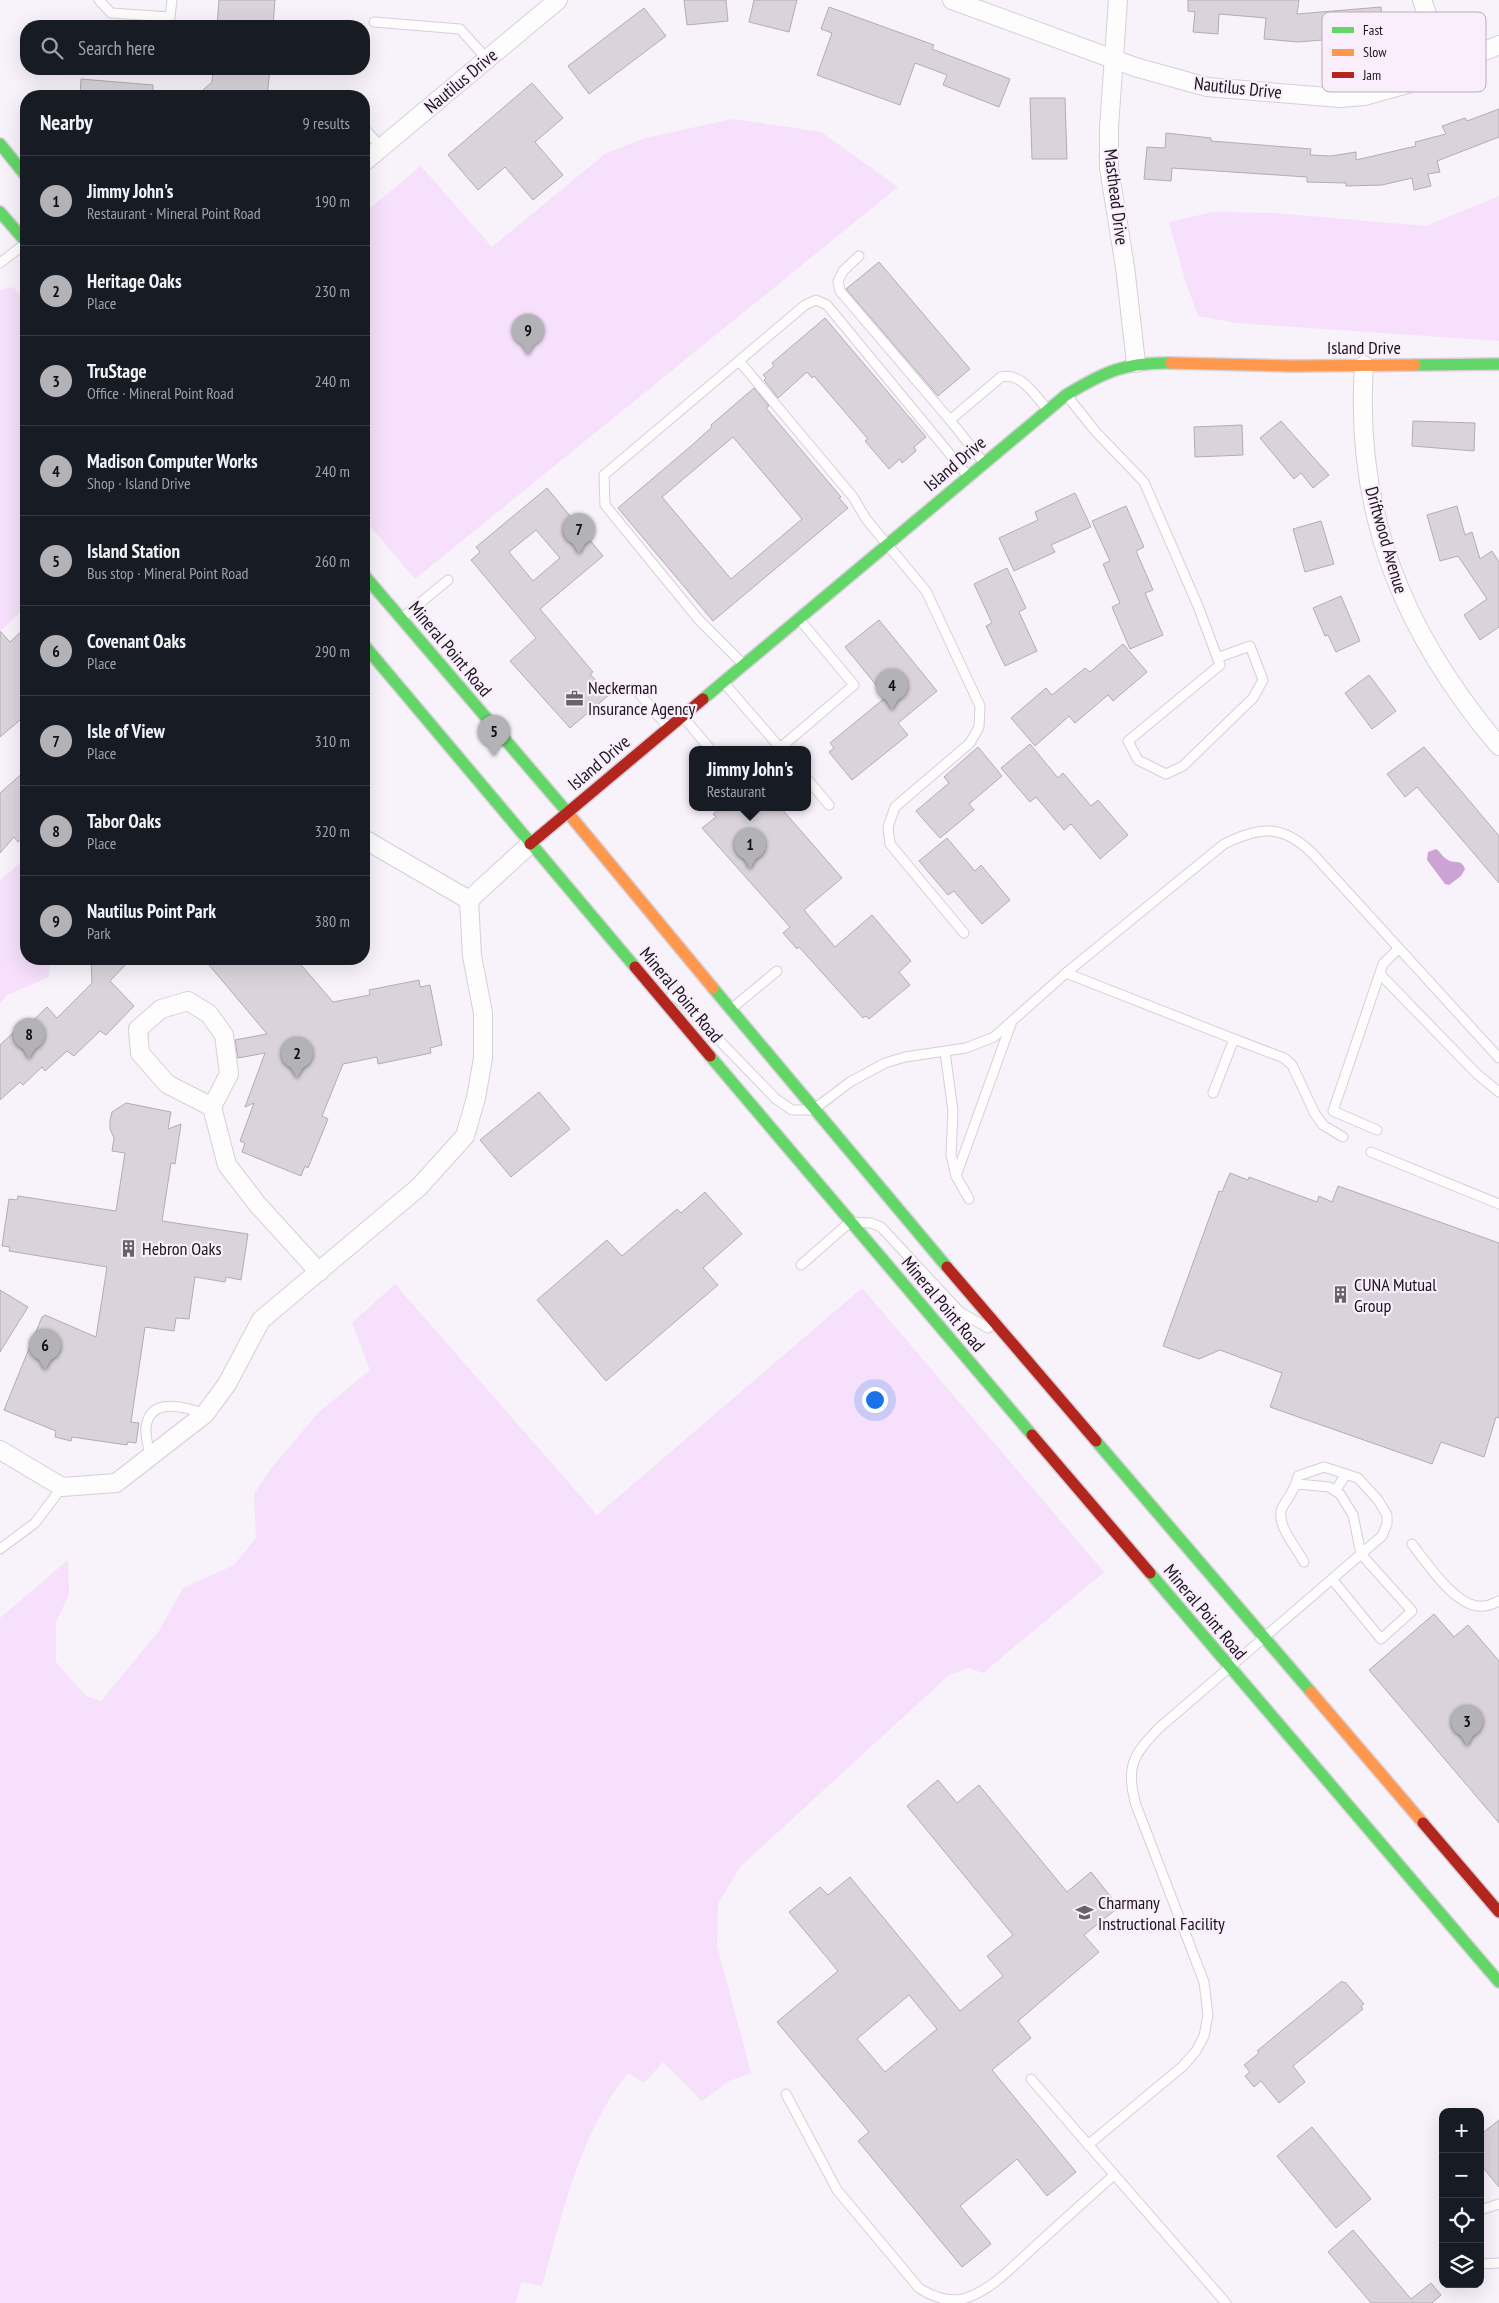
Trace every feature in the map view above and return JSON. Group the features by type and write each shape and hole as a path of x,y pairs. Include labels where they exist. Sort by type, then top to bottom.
{"main road":[{"path":"0,144 20,169"},
{"path":"0,212 20,235"},
{"name":"Island Drive","path":"530,844 1066,395 1118,366 1136,363 1499,364"},
{"name":"Mineral Point Road","path":"370,582 567,812 813,1110 1499,1912"},
{"name":"Mineral Point Road","path":"370,652 850,1222 1499,1982"}],"street":[{"name":"Nautilus Drive","path":"370,157 558,0"},
{"name":"Nautilus Drive","path":"952,0 1114,60 1163,76 1207,87 1340,98 1364,96 1381,92"},
{"name":"Masthead Drive","path":"1118,0 1109,127 1109,168 1125,267 1136,363"},
{"path":"1422,0 1426,12"},
{"name":"Nautilus Drive","path":"1486,51 1499,45"},
{"name":"Driftwood Avenue","path":"1364,365 1362,402 1368,474 1378,525 1397,588 1455,692 1499,746"},
{"path":"370,842 469,900"},
{"path":"469,900 530,844"},
{"path":"0,1450 62,1487 116,1483 205,1414 227,1384 261,1320 420,1187 465,1136 476,1098 483,1058 483,1013 472,956 469,900"},
{"path":"212,1107 167,1084 140,1053 138,1029 161,1009 188,1001 209,1014 224,1035 229,1074 212,1107 227,1165 258,1205 319,1272"}],"lane":[{"path":"99,0 111,13 170,17 172,0"},
{"path":"374,22 460,30 487,59"},
{"path":"370,135 381,148"},
{"path":"0,263 20,247"},
{"path":"859,256 843,271 838,281 840,291 950,420 984,463"},
{"path":"744,664 699,620 605,505 603,492 604,475 740,362 805,305 816,300 827,305 968,476"},
{"path":"740,362 853,497 866,519 926,591 980,706 979,727 970,743 896,807 888,827 890,844 964,932"},
{"path":"950,420 1001,377 1008,375 1019,379 1048,410"},
{"path":"1066,395 1096,432 1144,482 1198,606 1217,658 1220,665 1128,741 1138,760 1166,774 1183,766 1253,698 1263,680 1250,646 1217,658"},
{"path":"401,619 448,580"},
{"path":"784,746 854,685 799,618"},
{"path":"723,681 778,746"},
{"path":"638,692 668,728"},
{"path":"682,716 708,746"},
{"path":"811,784 829,805"},
{"path":"634,965 684,1004 776,1099 792,1110 813,1110 850,1082 885,1063 905,1057 966,1048 994,1037 1066,973 1224,844 1258,830 1275,831 1301,842 1499,1058"},
{"path":"1377,1130 1333,1110 1383,964 1398,948"},
{"path":"730,1010 777,971"},
{"path":"1066,973 1284,1058 1292,1065 1315,1114 1323,1125 1343,1137"},
{"path":"1380,974 1477,1074 1499,1092"},
{"path":"956,1176 1013,1019"},
{"path":"1213,1093 1234,1039"},
{"path":"945,1052 953,1111 951,1155 956,1176 969,1199"},
{"path":"1371,1152 1498,1201"},
{"path":"801,1265 850,1222 871,1223 881,1227 960,1312 1012,1342"},
{"path":"150,1458 146,1428 149,1418 156,1411 166,1406 182,1406 205,1414"},
{"path":"1088,2145 1183,2066 1196,2051 1204,2036 1208,2015 1204,1982 1136,1805 1130,1784 1131,1764 1142,1746 1159,1728 1382,1536 1387,1515 1378,1500 1362,1481 1324,1467 1298,1476 1297,1484 1281,1510 1281,1521 1304,1562"},
{"path":"1335,1490 1346,1474"},
{"path":"1297,1484 1329,1487 1340,1494 1354,1515 1361,1554 1412,1611 1382,1639 1332,1579"},
{"path":"0,1549 35,1523 62,1487"},
{"path":"1412,1544 1454,1594 1466,1602 1483,1607 1499,1601"},
{"path":"1031,2079 1226,2303"},
{"path":"786,2094 837,2190 919,2288 930,2295 948,2300 965,2299 994,2282 1114,2175"},
{"path":"1484,2209 1499,2204"},
{"path":"1484,2264 1499,2263"}],"shaded area":[{"path":"733,119 821,132 898,187 415,579 370,526 370,208 421,166 492,247 605,154 645,138"},
{"path":"1499,196 1499,341 1237,323 1198,316 1185,280 1169,222 1213,212 1273,213 1426,226"},
{"path":"13,287 20,296 20,613 0,631 0,290"},
{"path":"1436,849 1446,859 1458,862 1464,866 1465,869 1461,876 1449,885 1445,884 1427,860 1428,852"},
{"path":"20,863 20,965 50,965 49,977 7,995 0,1004 0,880"},
{"path":"395,1284 597,1515 862,1288 1104,1572 983,1673 969,1668 949,1675 740,1867 718,1904 717,1945 751,2073 729,2081 702,2101 663,2062 644,2083 628,2073 611,2096 585,2147 565,2203 542,2286 521,2282 516,2303 0,2303 0,1618 68,1560 69,1594 56,1623 56,1662 86,1696 101,1701 159,1631 183,1588 234,1565 256,1538 254,1494 272,1467 319,1412 370,1370 352,1323"}],"building":[{"path":"219,0 275,0 273,20 217,20"},
{"path":"684,0 726,0 728,21 687,25"},
{"path":"754,0 797,0 789,32 749,22"},
{"path":"1188,0 1299,0 1297,14 1381,7 1381,12 1322,12 1322,40 1298,42 1264,39 1266,18 1219,14 1218,34 1193,32 1195,12 1188,11"},
{"path":"829,7 934,45 932,49 1010,79 999,107 943,85 947,75 915,63 900,105 817,75 832,33 821,29"},
{"path":"644,8 666,36 589,94 568,66"},
{"path":"213,75 269,75 268,90 203,90 212,82"},
{"path":"81,79 153,85 153,90 80,90"},
{"path":"532,83 563,118 535,142 563,175 533,200 505,167 478,190 448,155"},
{"path":"1030,98 1065,98 1067,159 1032,159"},
{"path":"1499,109 1499,137 1437,161 1440,172 1428,174 1431,186 1414,190 1412,178 1382,185 1346,186 1346,183 1307,182 1307,177 1172,168 1171,181 1144,179 1147,147 1165,148 1166,133 1211,138 1211,141 1311,149 1310,155 1331,156 1356,152 1356,160 1416,146 1415,142 1446,134 1442,126 1465,118 1467,121"},
{"path":"879,262 970,369 938,396 846,289"},
{"path":"825,318 926,437 914,447 916,451 902,463 900,459 889,469 865,441 868,439 814,376 812,378 807,372 778,398 764,380 766,378 763,375 774,366 772,363"},
{"path":"754,388 769,406 766,408 841,497 839,498 848,508 713,621 618,508 691,446 712,427 711,425","holes":["733,437 802,519 731,579 662,497"]},
{"path":"1281,421 1329,475 1313,488 1301,473 1294,479 1260,438"},
{"path":"1413,421 1475,423 1474,451 1412,446"},
{"path":"1242,425 1243,455 1195,457 1194,427"},
{"path":"547,488 603,556 540,609 593,672 590,674 609,695 570,728 510,661 536,638 471,560 480,552 476,547","holes":["536,530 560,558 533,581 509,552"]},
{"path":"1075,493 1091,527 1051,545 1055,552 1014,571 999,538 1038,520 1035,512"},
{"path":"1126,506 1144,547 1136,551 1153,590 1145,593 1163,635 1130,649 1112,607 1120,603 1103,564 1110,561 1092,521"},
{"path":"1457,506 1465,535 1472,532 1480,559 1492,551 1499,562 1499,627 1480,640 1464,615 1487,599 1458,556 1440,561 1427,515"},
{"path":"1321,521 1334,564 1305,572 1293,529"},
{"path":"1007,568 1026,608 1019,612 1037,651 1005,666 986,626 992,623 974,584"},
{"path":"1341,596 1360,641 1336,652 1328,635 1325,636 1313,608"},
{"path":"879,620 937,691 898,723 908,735 852,780 829,752 834,748 830,743 886,697 845,647"},
{"path":"0,631 10,642 20,633 20,720 0,737"},
{"path":"1123,644 1147,672 1113,701 1108,695 1075,723 1069,716 1035,746 1011,718 1046,688 1052,695 1085,668 1090,672"},
{"path":"1369,675 1396,711 1372,729 1345,693"},
{"path":"1030,744 1058,778 1063,773 1091,806 1098,800 1128,835 1100,859 1071,824 1064,830 1036,797 1030,802 1001,768"},
{"path":"978,747 1002,776 969,804 974,810 940,838 916,811 949,783 944,777"},
{"path":"1424,747 1499,836 1499,883 1417,787 1405,797 1387,774"},
{"path":"20,775 20,840 18,842 14,837 0,853 0,793"},
{"path":"717,811 784,811 842,878 804,910 835,947 872,915 911,961 899,972 910,985 869,1019 866,1016 863,1018 799,947 797,949 783,933 790,927 702,828 716,817 713,814"},
{"path":"947,838 975,871 981,865 1010,900 982,924 954,891 948,895 919,861"},
{"path":"91,965 125,965 110,981 134,1006 106,1035 100,1031 74,1056 67,1051 45,1071 42,1067 23,1085 20,1082 0,1100 0,1045 17,1029 20,1033 47,1007 57,1018 92,983"},
{"path":"209,965 301,965 333,1002 370,995 369,990 419,980 420,987 430,985 442,1045 430,1048 431,1053 378,1064 377,1057 343,1064 322,1116 328,1119 308,1168 305,1166 301,1176 242,1152 245,1143 240,1141 254,1103 245,1107 265,1053 238,1058 235,1040 267,1034"},
{"path":"539,1092 570,1129 511,1177 480,1140"},
{"path":"126,1103 171,1112 168,1129 181,1124 175,1164 171,1163 162,1221 248,1234 241,1280 226,1277 225,1282 195,1277 189,1319 176,1318 174,1331 145,1327 131,1422 139,1423 136,1443 128,1442 127,1445 72,1437 71,1441 55,1437 56,1431 4,1410 42,1317 45,1315 96,1337 107,1267 9,1251 10,1247 2,1246 9,1199 17,1200 18,1196 116,1211 125,1153 112,1151 114,1138 110,1129 110,1120 112,1112"},
{"name":"CUNA Mutual Group","path":"1230,1173 1248,1180 1249,1177 1317,1202 1319,1196 1332,1202 1338,1186 1499,1243 1499,1418 1496,1417 1484,1457 1441,1442 1432,1464 1270,1407 1282,1373 1220,1350 1199,1359 1163,1346 1219,1191 1222,1192"},
{"path":"705,1192 742,1234 703,1268 718,1285 606,1381 537,1300 607,1240 622,1256 677,1209 681,1213"},
{"path":"0,1290 28,1307 0,1352"},
{"path":"1434,1614 1454,1637 1468,1625 1499,1661 1499,1823 1369,1670"},
{"path":"938,1780 957,1803 979,1785 1067,1892 1091,1872 1119,1907 1084,1935 1099,1952 1018,2021 1031,2038 992,2070 1076,2172 1047,2196 1017,2159 960,2206 991,2244 962,2267 858,2141 869,2132 777,2022 838,1971 789,1912 820,1887 828,1895 850,1877 960,2011 1003,1976 987,1956 1013,1935 907,1806","holes":["909,1995 937,2029 885,2072 857,2039"]},
{"path":"1342,1981 1364,2004 1361,2006 1363,2009 1293,2066 1305,2082 1279,2103 1261,2081 1254,2087 1245,2076 1250,2072 1244,2065 1259,2053 1257,2051"},
{"path":"1499,2120 1499,2187 1484,2169 1484,2132"},
{"path":"1312,2127 1371,2199 1336,2228 1277,2156"},
{"path":"1353,2230 1411,2299 1431,2283 1441,2295 1432,2303 1371,2303 1328,2252"}],"traffic: fast":[{"path":"0,144 20,169"},
{"path":"0,212 20,235"},
{"path":"703,699 1066,395 1092,380 1116,370 1141,364 1171,363"},
{"path":"1415,365 1499,364"},
{"path":"370,582 568,813"},
{"path":"370,652 635,967"},
{"path":"713,988 947,1267"},
{"path":"710,1056 1032,1435"},
{"path":"1096,1441 1311,1692"},
{"path":"1150,1573 1499,1982"}],"traffic: slow":[{"path":"1171,363 1292,366 1415,365"},
{"path":"568,813 713,988"},
{"path":"1311,1692 1423,1823"}],"traffic: jam":[{"path":"530,844 703,699"},
{"path":"635,967 710,1056"},
{"path":"947,1267 1096,1441"},
{"path":"1032,1435 1150,1573"},
{"path":"1423,1823 1499,1912"}],"place":[{"name":"Nautilus Point Park","path":"528,355"},
{"name":"Isle of View","path":"579,554"},
{"name":"Neckerman Insurance Agency","path":"574,698"},
{"name":"Madison Computer Works","path":"892,710"},
{"name":"Island Station","path":"494,756"},
{"name":"Jimmy John's","path":"750,869"},
{"name":"Tabor Oaks","path":"29,1059"},
{"name":"Heritage Oaks","path":"297,1078"},
{"name":"Hebron Oaks","path":"128,1249"},
{"name":"CUNA Mutual Group","path":"1340,1295"},
{"name":"Covenant Oaks","path":"45,1370"},
{"name":"TruStage","path":"1467,1746"},
{"name":"Charmany Instructional Facility","path":"1084,1913"}]}
